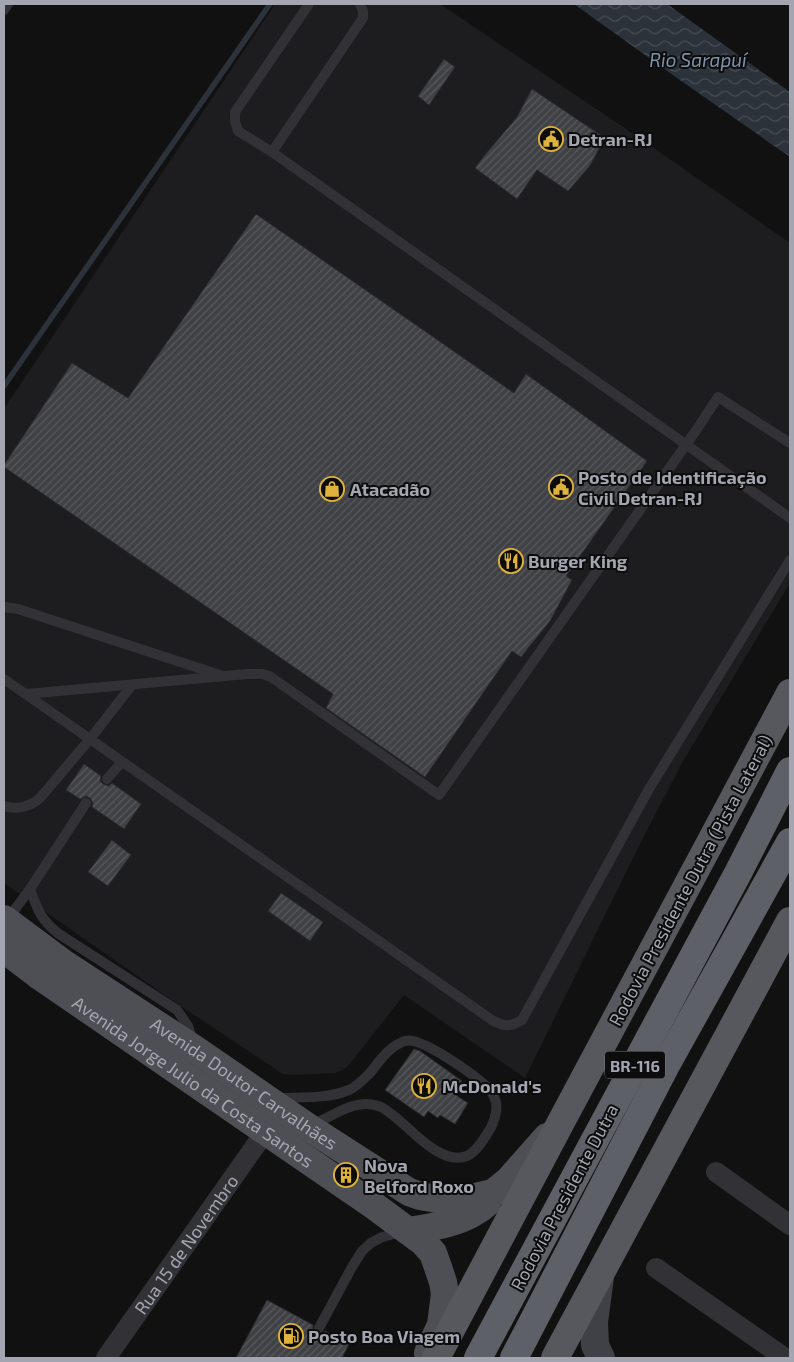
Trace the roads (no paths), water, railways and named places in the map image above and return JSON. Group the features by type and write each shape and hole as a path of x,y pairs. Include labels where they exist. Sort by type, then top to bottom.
{"highway":[{"name":"Rodovia Presidente Dutra (Pista Lateral)","path":"436,1358 790,693"},
{"name":"Rodovia Presidente Dutra","path":"478,1358 738,873 790,771"},
{"name":"Rodovia Presidente Dutra","path":"514,1358 665,1067 790,842"},
{"path":"555,1358 790,921"}],"main road":[{"name":"Avenida Doutor Carvalhães","path":"5,924 308,1126 403,1188 420,1196 454,1202 493,1193 509,1180 561,1122"},
{"name":"Avenida Jorge Julio da Costa Santos","path":"4,949 35,973 408,1231"},
{"path":"4,975 16,972 35,973"},
{"path":"408,1231 428,1228 468,1216 478,1211 487,1203 493,1193"},
{"path":"408,1231 423,1242 433,1253 445,1294 441,1325 426,1358"},
{"path":"601,1272 594,1322 595,1344 601,1358"}],"street":[{"name":"Rua 15 de Novembro","path":"106,1358 265,1132"},
{"path":"716,1172 790,1225"},
{"path":"656,1268 785,1358"}],"lane":[{"path":"4,10 8,4"},
{"path":"309,4 235,112 238,131 272,152 790,518"},
{"path":"272,152 363,18 360,4"},
{"path":"26,694 263,674 271,677 439,795 718,397 790,443"},
{"path":"4,679 492,1020 502,1025 512,1025 522,1020 650,790 790,560"},
{"path":"4,607 18,609 223,676"},
{"path":"4,806 16,808 30,805 36,801 90,739 132,685"},
{"path":"107,780 122,762"},
{"path":"5,924 86,803"},
{"path":"30,889 38,911 47,925 177,1010 188,1026 196,1050"},
{"path":"267,1098 315,1097 350,1090 362,1081 386,1053 405,1041 410,1041 433,1050 472,1074 492,1092 496,1103 496,1112 489,1132 478,1147 468,1156 456,1158 441,1154 429,1146 406,1125 380,1106 369,1104 354,1105 308,1126"},
{"path":"319,1328 362,1251 382,1237 408,1231"}],"water":[{"name":"Rio Sarapuí","path":"574,4 667,4 790,92 790,157 677,78"}],"waterway":[{"path":"4,386 270,4"}],"place":[{"name":"Detran-RJ","path":"551,139"},
{"name":"Posto de Identificação Civil Detran-RJ","path":"561,487"},
{"name":"Atacadão","path":"332,489"},
{"name":"Burger King","path":"511,561"},
{"name":"McDonald's","path":"424,1086"},
{"name":"Nova Belford Roxo","path":"346,1175"},
{"name":"Posto Boa Viagem","path":"291,1336"}]}
